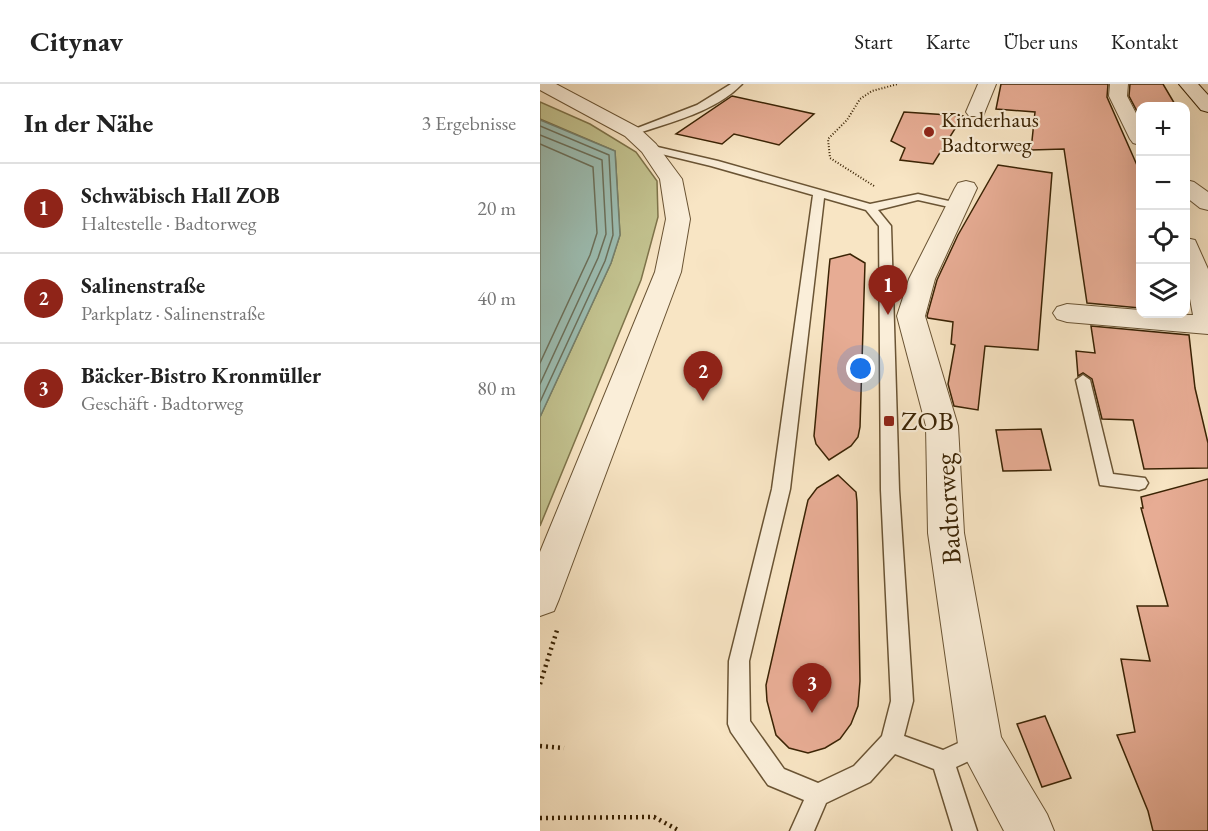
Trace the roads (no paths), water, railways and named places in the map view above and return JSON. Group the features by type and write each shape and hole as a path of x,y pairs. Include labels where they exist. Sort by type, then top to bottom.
{"street":[{"path":"540,599 668,272 678,219 671,179 649,148 632,132 542,84"},
{"path":"976,112 987,84"},
{"path":"1119,84 1118,96 1136,131"},
{"path":"1188,84 1208,106"},
{"path":"1190,191 1208,203"},
{"name":"Badtorweg","path":"962,197 922,279 912,316 942,426 946,533 980,744 1030,831"},
{"path":"1067,313 1208,323 1201,284 1190,257"}],"lane":[{"path":"632,132 683,114 730,90 737,84"},
{"path":"649,148 819,192 870,208 918,197 962,197"},
{"path":"818,795 776,777 739,724 739,661 781,489 819,192"},
{"path":"802,831 818,795 862,774 891,742 902,701 890,490 886,237 885,226 870,208"},
{"path":"1083,380 1106,480 1139,483"},
{"path":"891,742 943,761 980,744"},
{"path":"943,761 965,831"}],"water":[{"path":"540,120 615,151 620,235 611,263 540,417"}],"place":[{"name":"Kinderhaus Badtorweg","path":"929,132"},
{"name":"Schwäbisch Hall ZOB","path":"888,315"},
{"name":"Salinenstraße","path":"703,401"},
{"name":"ZOB","path":"889,421"},
{"name":"Bäcker-Bistro Kronmüller","path":"812,713"}]}
